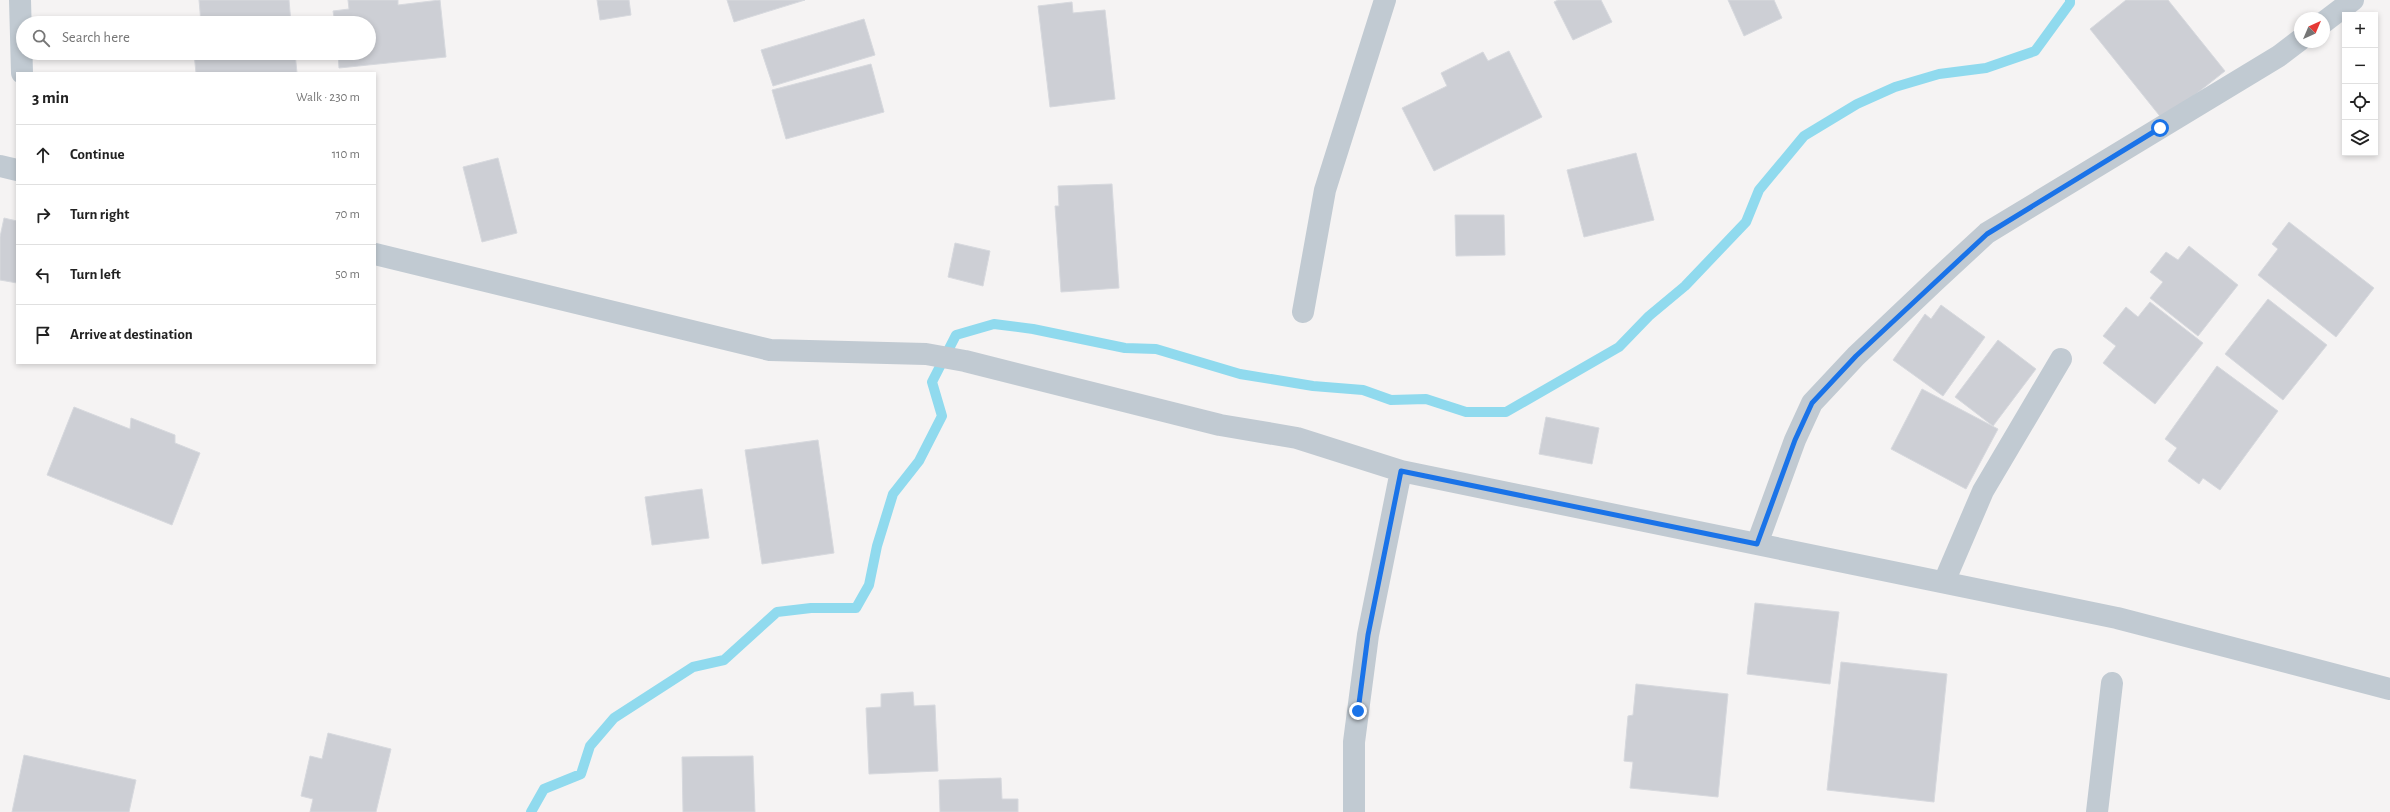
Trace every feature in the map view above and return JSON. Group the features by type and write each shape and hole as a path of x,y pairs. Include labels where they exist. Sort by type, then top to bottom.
{"street":[{"path":"20,0 20,16"},
{"path":"1303,312 1324,190 1385,0"},
{"path":"2330,17 2353,0"},
{"path":"1757,544 1795,440 1812,403 1856,356 1934,282 1987,234 2279,56 2294,45"},
{"path":"22,60 22,72"},
{"path":"0,166 16,170"},
{"path":"376,254 770,350 926,354 965,361 1220,425 1297,438 1401,471 2117,618 2390,689"},
{"path":"1944,582 1983,491 2061,359"},
{"path":"1354,812 1354,742 1368,635 1401,471"},
{"path":"2097,812 2112,682"}],"building":[{"path":"199,0 289,0 290,16 200,16"},
{"path":"348,0 398,0 398,5 440,0 446,57 339,68 338,60 376,60 376,16 334,16 333,11 349,9"},
{"path":"597,0 629,0 631,15 600,20"},
{"path":"727,0 805,0 734,22"},
{"path":"1558,0 1601,0 1612,22 1573,40 1554,2"},
{"path":"1728,0 1774,0 1782,18 1744,36"},
{"path":"2126,0 2168,0 2225,71 2163,120 2090,29"},
{"path":"1072,2 1073,13 1105,10 1115,99 1050,107 1038,6"},
{"path":"864,19 875,55 773,86 761,50"},
{"path":"1509,51 1542,117 1434,171 1402,108 1447,86 1441,73 1483,52 1488,61"},
{"path":"195,60 296,60 297,72 196,72"},
{"path":"871,64 884,112 786,139 772,90"},
{"path":"1636,153 1654,220 1584,237 1567,170"},
{"path":"498,158 517,233 482,242 463,167"},
{"path":"1112,184 1119,288 1061,292 1055,206 1059,206 1058,186"},
{"path":"1455,215 1504,215 1505,255 1456,256"},
{"path":"4,218 16,221 16,283 0,280 0,237"},
{"path":"2289,222 2374,288 2336,337 2258,275 2278,249 2272,244"},
{"path":"955,243 990,251 983,286 948,277"},
{"path":"2189,246 2238,285 2198,336 2150,298 2163,282 2150,272 2166,252 2178,260"},
{"path":"2268,299 2327,345 2283,400 2225,354"},
{"path":"2150,302 2203,343 2155,404 2103,363 2116,346 2103,336 2126,307 2138,317"},
{"path":"1941,305 1985,337 1943,396 1893,360 1925,314 1931,319"},
{"path":"1998,340 2036,369 1993,426 1955,397"},
{"path":"2217,366 2278,411 2220,490 2203,478 2199,484 2168,461 2177,448 2165,439"},
{"path":"1922,389 1998,429 1966,489 1891,449"},
{"path":"74,407 130,429 131,418 175,435 175,443 200,453 172,525 47,475"},
{"path":"1546,417 1599,428 1592,464 1539,454"},
{"path":"818,440 834,553 762,564 745,450"},
{"path":"702,489 709,538 652,545 645,497"},
{"path":"1755,603 1839,612 1830,684 1747,674"},
{"path":"1841,662 1947,674 1934,802 1827,790"},
{"path":"1636,684 1728,694 1718,797 1630,788 1633,762 1624,761 1628,716 1633,715"},
{"path":"913,692 914,706 935,705 938,771 869,774 866,708 881,707 881,694"},
{"path":"328,733 391,749 376,812 310,812 313,799 301,796 310,756 322,759"},
{"path":"24,755 136,780 129,812 12,812"},
{"path":"753,756 755,812 683,812 682,757"},
{"path":"1001,778 1002,799 1018,799 1018,812 940,812 939,780"}],"waterway":[{"path":"531,812 544,789 581,774 590,746 614,718 693,667 724,660 777,612 811,608 856,608 869,585 877,546 893,494 919,461 942,416 932,382 956,335 994,324 1033,329 1125,348 1156,349 1240,374 1313,386 1363,390 1391,400 1426,399 1466,412 1506,412 1619,347 1649,316 1685,286 1746,222 1759,190 1804,136 1857,104 1895,87 1939,74 1986,68 2035,51 2070,3 2070,0"}],"route":[{"path":"1358,711 1368,635 1401,471 1757,544 1795,440 1812,403 1856,356 1987,234 2160,128"}]}
